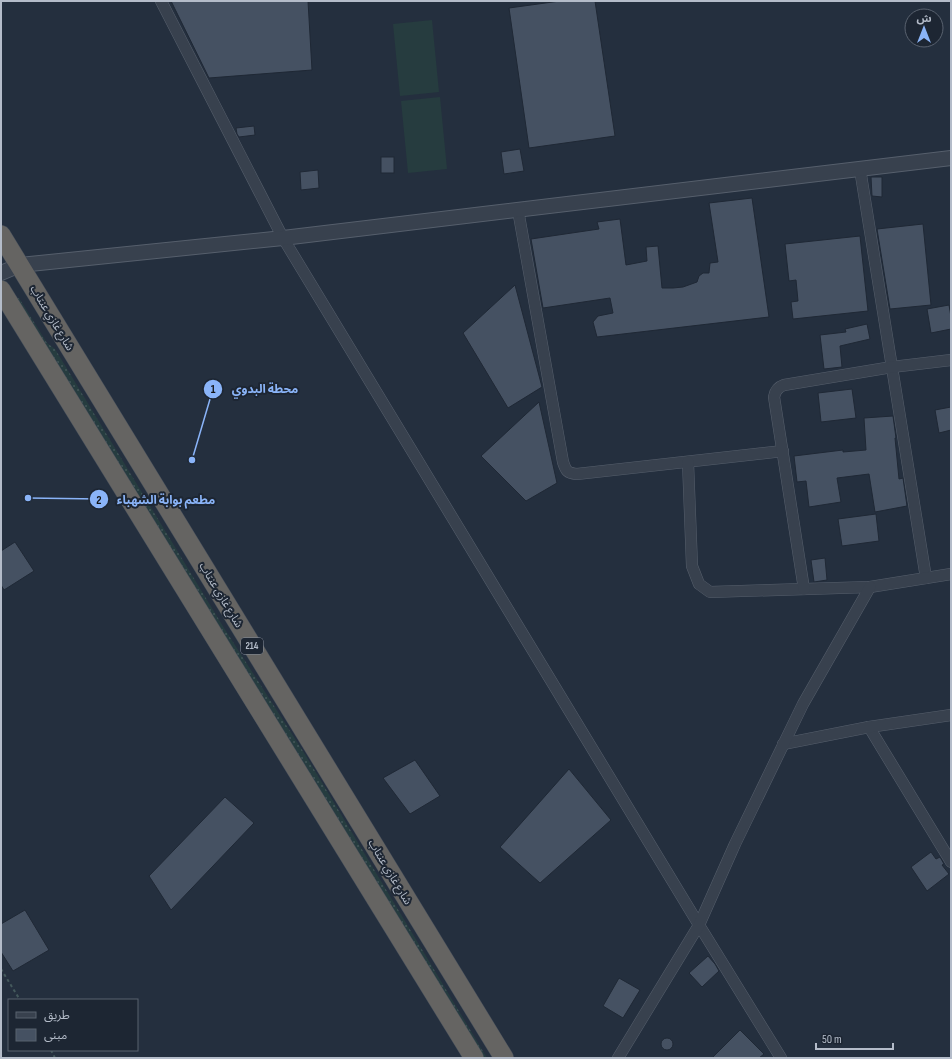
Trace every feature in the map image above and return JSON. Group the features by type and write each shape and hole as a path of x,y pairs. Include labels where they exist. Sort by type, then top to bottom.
{"highway":[{"name":"شارع غازي عنتاب","path":"1,235 504,1058"},
{"name":"214","path":"1,290 474,1058"}],"street":[{"path":"161,1 283,238 781,1058"},
{"path":"1,273 20,265 283,238 951,158"},
{"path":"860,169 926,578"},
{"path":"518,210 563,462 566,470 577,474 783,451"},
{"path":"804,589 774,397 778,388 784,385 951,360"},
{"path":"688,462 692,566 699,584 710,592 870,587 951,574"},
{"path":"618,1058 699,925 735,844 803,704 870,587"},
{"path":"783,744 869,727 951,715"},
{"path":"869,727 951,862"}],"path":[{"path":"1,969 19,999"}],"green space":[{"path":"432,20 439,92 400,96 393,24"},
{"path":"440,97 447,169 408,173 401,101"},
{"path":"19,298 47,343 55,349 224,628 306,756 487,1058 481,1058 16,299"}],"building":[{"path":"171,1 308,1 312,70 209,78"},
{"path":"560,1 595,1 615,136 529,148 509,8"},
{"path":"254,126 255,135 239,137 237,134 236,128"},
{"path":"520,149 524,171 504,174 501,152"},
{"path":"381,157 394,157 394,173 381,173"},
{"path":"318,170 319,188 301,190 300,172"},
{"path":"871,177 882,177 882,197 872,196"},
{"path":"752,198 769,317 597,337 593,322 598,316 613,313 610,298 543,308 531,239 599,229 597,222 620,219 626,265 647,261 646,247 658,246 662,288 683,287 697,282 699,276 703,273 709,273 710,263 718,262 709,203"},
{"path":"923,224 931,305 890,309 877,229"},
{"path":"860,236 868,311 793,319 791,302 798,301 796,280 789,281 785,244"},
{"path":"515,285 542,387 508,408 463,333"},
{"path":"949,305 951,329 931,333 927,309"},
{"path":"867,324 870,339 840,346 842,367 824,369 820,335 846,332 845,329"},
{"path":"852,389 856,418 821,422 818,393"},
{"path":"539,402 557,483 526,501 481,456"},
{"path":"951,407 951,430 939,433 935,410"},
{"path":"893,416 899,479 903,478 907,506 875,512 869,474 837,478 841,502 809,507 806,481 797,482 794,456 843,450 843,452 866,450 864,418"},
{"path":"876,514 879,541 842,546 838,519"},
{"path":"15,542 34,571 4,590 1,585 1,551"},
{"path":"825,558 827,580 814,582 811,560"},
{"path":"415,760 440,796 410,814 383,778"},
{"path":"569,769 611,820 540,883 500,847"},
{"path":"225,797 254,823 171,910 149,876"},
{"path":"931,852 936,859 940,857 944,864 942,865 949,874 927,891 911,867"},
{"path":"25,910 49,950 13,971 1,952 1,924"},
{"path":"708,956 719,971 702,987 689,973"},
{"path":"619,978 640,990 623,1018 603,1006"},
{"path":"740,1030 764,1054 759,1058 712,1058"},
{"path":"667,1038 671,1040 673,1044 671,1048 667,1050 663,1048 661,1044 663,1040"}],"place":[{"name":"محطة البدوي","path":"192,460"},
{"name":"مطعم بوابة الشهباء","path":"28,498"}]}
